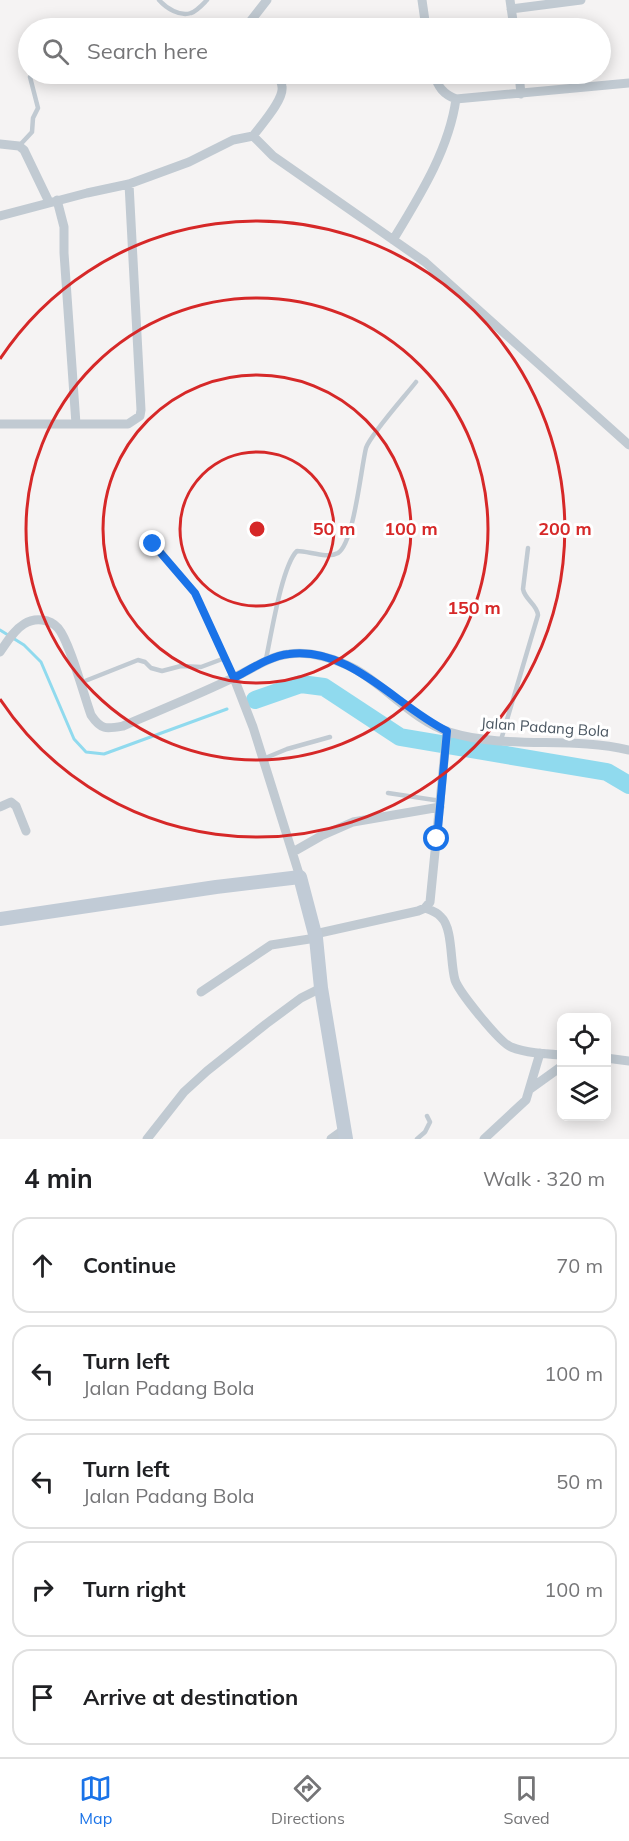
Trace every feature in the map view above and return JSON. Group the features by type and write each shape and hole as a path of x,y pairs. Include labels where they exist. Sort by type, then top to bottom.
{"street":[{"path":"253,18 267,0"},
{"path":"422,0 425,18"},
{"path":"510,4 581,0"},
{"path":"438,84 448,96 456,99 629,83"},
{"path":"0,216 129,184 189,162 233,140 253,136 278,101 281,84"},
{"path":"520,84 521,94"},
{"path":"393,240 416,203 436,162 450,127 456,99"},
{"path":"253,136 281,162 393,240 447,282 629,445"},
{"path":"0,144 19,146 30,158 64,227 76,424"},
{"path":"0,424 128,424 140,416 129,184"},
{"path":"0,651 18,628 26,622 44,620 56,626 64,639 80,683"},
{"name":"Jalan Padang Bola","path":"80,683 91,715 97,724 107,729 123,726 266,662 290,654 308,653 354,668 432,724 447,731 471,737 589,743 629,750"},
{"path":"234,678 293,852 315,936 321,988 346,1134 331,1139"},
{"path":"425,908 432,896 447,731"},
{"path":"0,807 11,802 16,806 26,831"},
{"path":"293,852 353,822 440,804"},
{"path":"0,919 300,877"},
{"path":"201,992 271,945 369,924 425,908 439,914 445,922 454,977 459,988 502,1041 512,1047 557,1055"},
{"path":"147,1139 184,1092 207,1071 301,998 321,988"},
{"path":"484,1139 521,1106 531,1089 540,1053"},
{"path":"611,1059 629,1061"},
{"path":"531,1089 560,1067"}],"lane":[{"path":"159,0 167,7 184,14 194,12 207,0"},
{"path":"19,146 32,132 33,118 38,108 32,84"},
{"path":"266,662 283,582 291,558 297,551 330,555 336,554 343,548 349,533 368,444 416,382"},
{"path":"153,544 195,593 234,678"},
{"path":"501,740 538,615 537,608 524,594 523,589 528,548"},
{"path":"80,683 138,660 146,662 151,668 162,671 181,666 201,667 225,658"},
{"path":"263,759 287,749 330,737"},
{"path":"388,794 440,804"},
{"path":"417,1139 425,1132 429,1122 427,1116"}],"waterway":[{"path":"0,630 24,645 41,662 74,739 86,752 104,754 227,709"},
{"path":"255,700 301,684 324,687 400,737 607,772 629,785"}],"route":[{"path":"153,544 195,593 234,678 279,656 308,653 354,668 432,724 447,731 437,839"}]}
